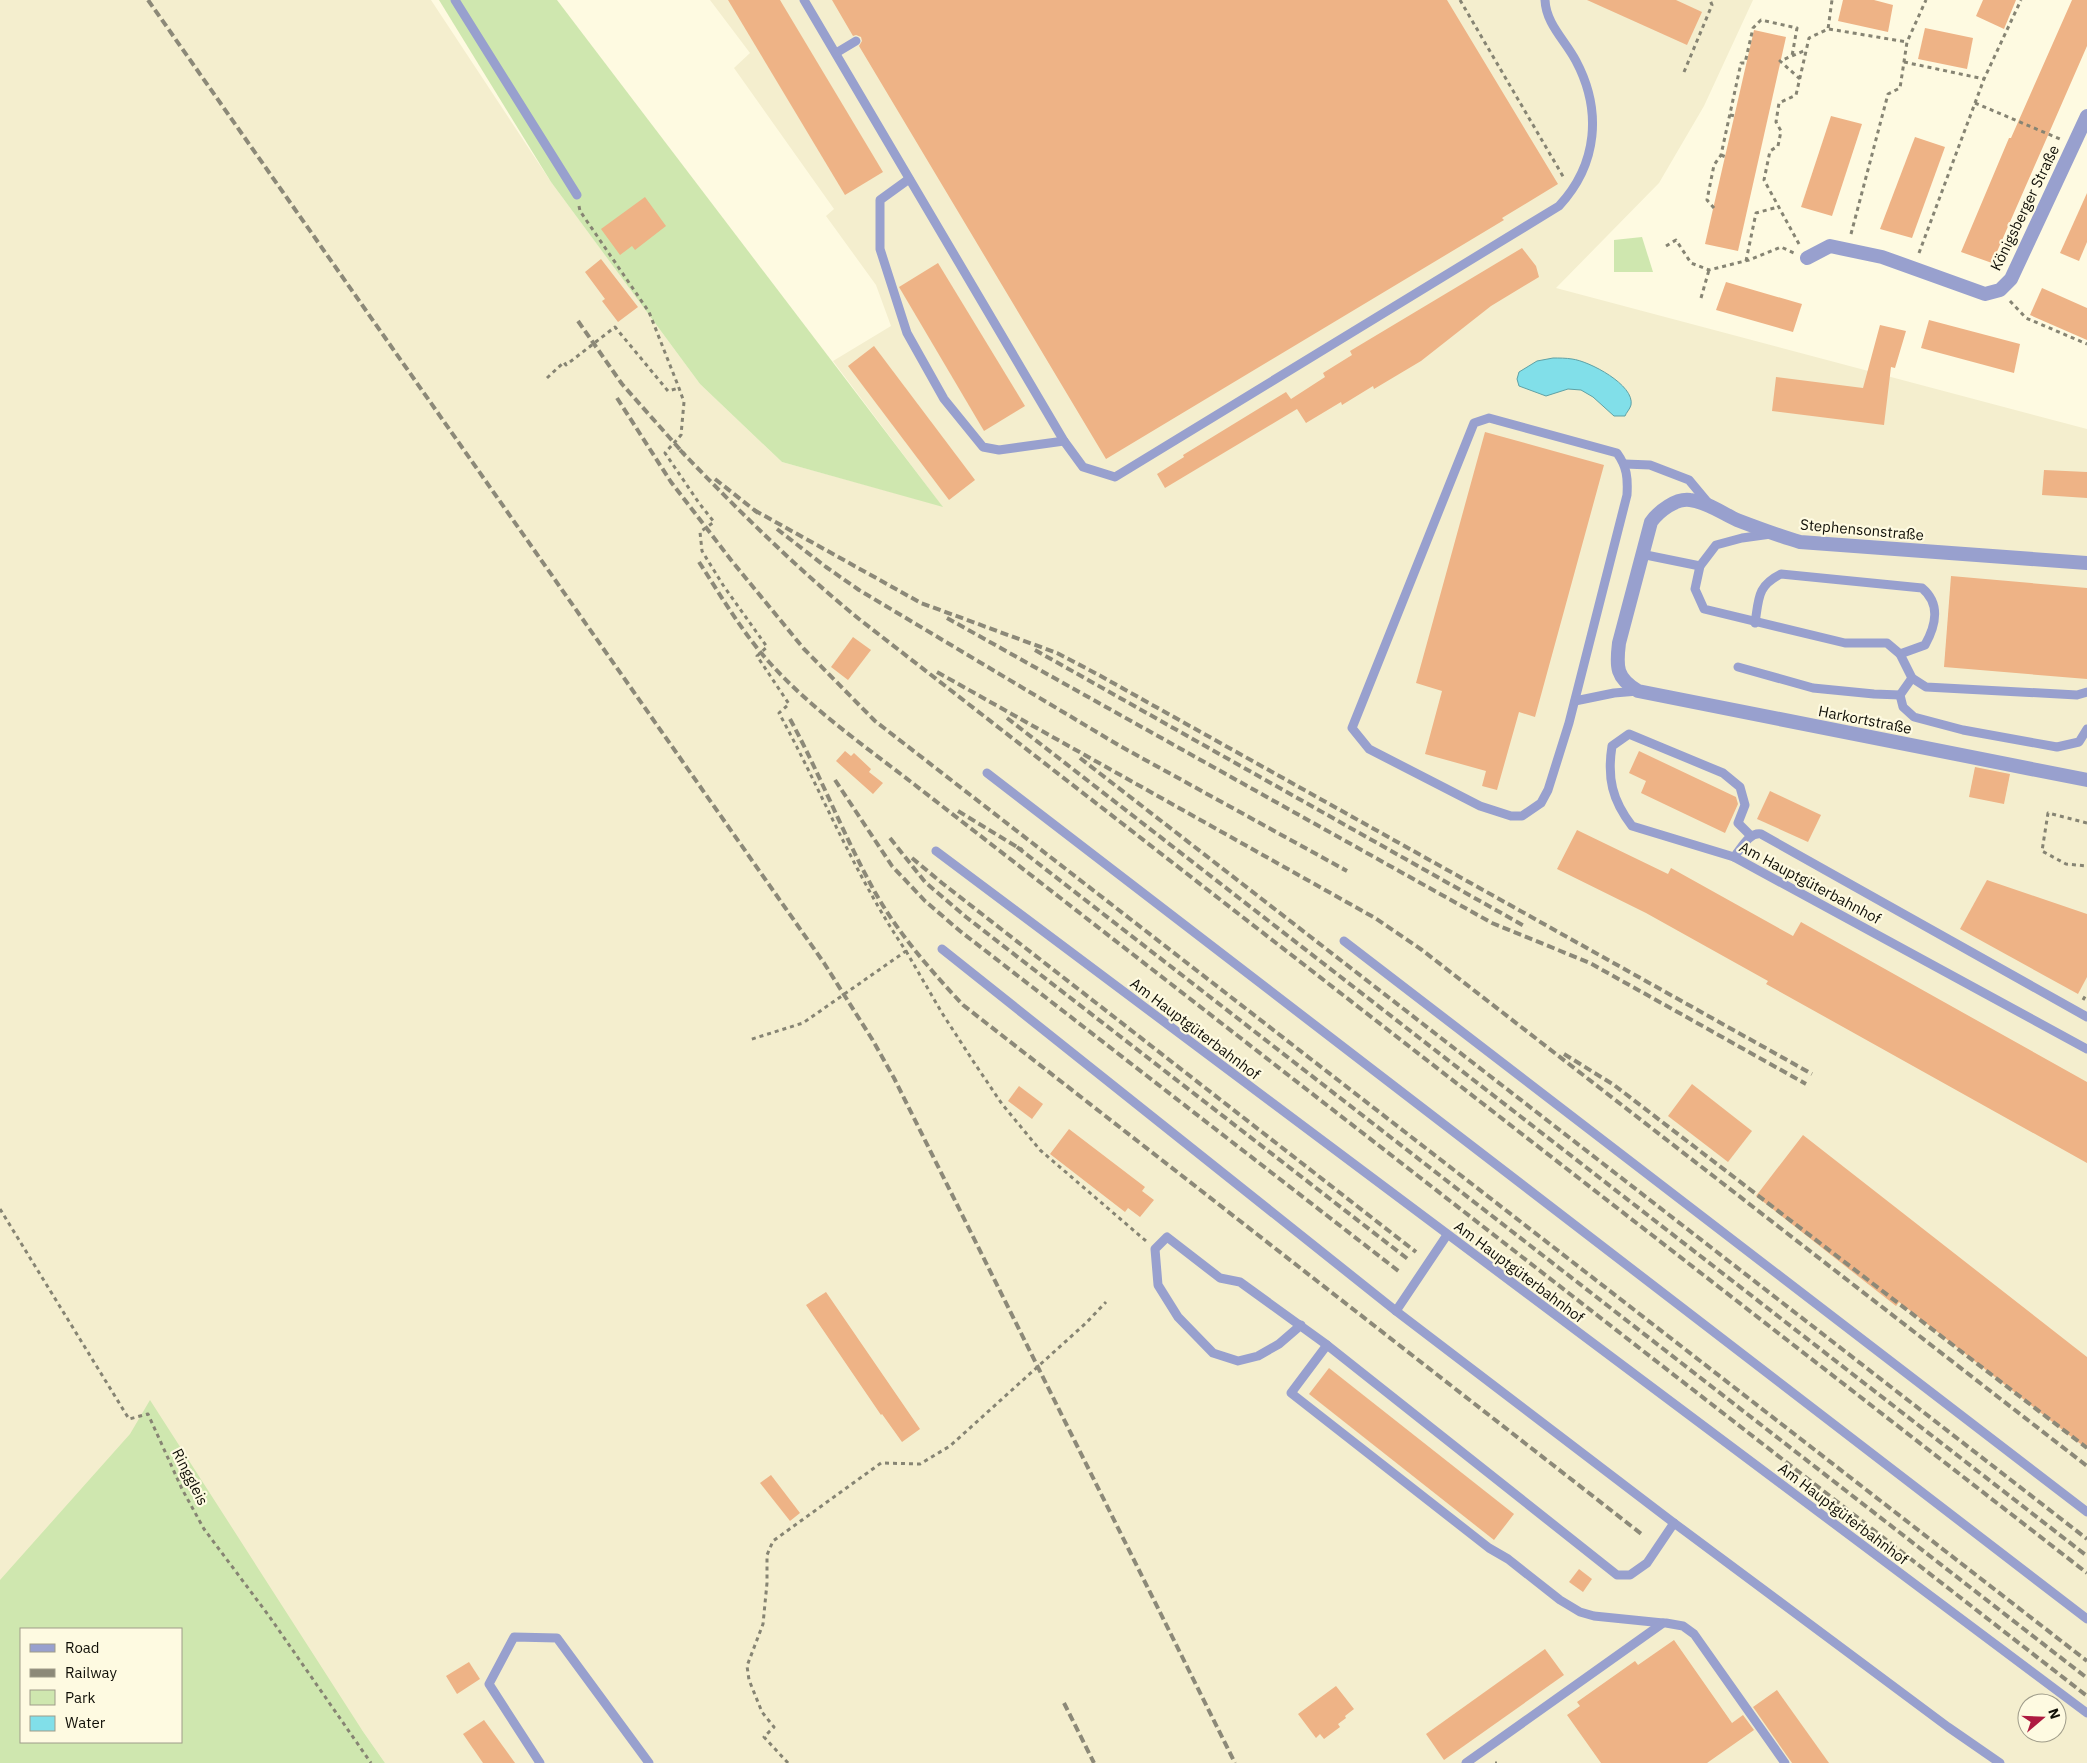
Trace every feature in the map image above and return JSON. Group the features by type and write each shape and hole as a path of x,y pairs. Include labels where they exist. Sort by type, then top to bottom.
{"street":[{"name":"Königsberger Straße","path":"1807,258 1830,246 1882,257 1985,294 2000,290 2011,279 2079,143 2087,116"},
{"name":"Stephensonstraße","path":"1638,691 1628,686 1621,678 1617,664 1619,643 1651,522 1658,513 1671,505 1689,500 1710,506 1735,519 1800,542 2087,563"},
{"name":"Harkortstraße","path":"1638,691 2087,780"}],"lane":[{"path":"455,0 578,196"},
{"path":"804,0 1064,441 1083,467 1115,477 1559,206 1572,192 1586,165 1593,132 1591,94 1576,60 1555,30 1546,9 1545,0"},
{"path":"836,53 856,41"},
{"path":"909,179 880,200 880,249 907,333 944,399 983,447 999,450 1064,441"},
{"path":"1489,418 1617,453 1624,464 1628,478 1627,495 1575,701 1548,790 1541,803 1522,816 1511,816 1480,806 1369,749 1352,728 1474,423 1489,418"},
{"path":"1624,464 1650,464 1689,480 1710,506"},
{"path":"1773,534 1742,538 1716,545 1700,566 1694,589 1704,609 1755,623 1845,643 1887,643 1900,654 1912,678 1926,687 2077,695 2087,692"},
{"path":"1641,554 1700,566"},
{"path":"1755,623 1760,590 1768,580 1781,574 1922,588 1931,595 1935,607 1933,631 1925,644 1900,654"},
{"path":"1738,667 1813,688 1900,695"},
{"path":"1912,678 1900,695 1903,707 1914,716 1963,730 2057,747 2079,742 2087,729"},
{"path":"1575,701 1614,693 1638,691"},
{"name":"Am Hauptgüterbahnhof","path":"1751,836 1738,823 1745,805 1740,787 1723,773 1629,734 1612,746 1609,768 1613,792 1621,812 1632,826 1734,857 2087,1049"},
{"path":"987,773 2087,1619"},
{"path":"1734,857 1751,836 1761,834 2087,1017"},
{"name":"Am Hauptgüterbahnhof","path":"936,851 2087,1713"},
{"path":"1344,941 2087,1512"},
{"path":"942,949 1396,1311 1674,1523 1948,1727 2000,1763"},
{"path":"1396,1311 1447,1235"},
{"path":"1301,1325 1279,1344 1258,1356 1238,1361 1213,1353 1178,1317 1158,1285 1155,1249 1167,1237 1220,1278 1240,1282 1301,1325 1327,1345 1618,1575 1630,1576 1647,1563 1674,1523"},
{"path":"1327,1345 1291,1393 1489,1548 1515,1563 1570,1607 1594,1616 1663,1622 1683,1626 1694,1634 1785,1763"},
{"path":"1466,1763 1663,1622"},
{"path":"540,1763 489,1684 514,1637 557,1638 650,1763"}],"path":[{"path":"1460,0 1572,192"},
{"path":"1684,72 1712,5 1710,0"},
{"path":"1828,29 1832,0"},
{"path":"1847,249 1888,94 1900,88 1907,42 1926,0"},
{"path":"1913,268 1984,79 2021,0"},
{"path":"1714,208 1707,200 1714,165 1721,155 1741,63 1745,63 1753,28 1761,20 1797,28 1792,56"},
{"path":"1807,258 1764,180 1770,151 1778,146 1781,131 1776,122 1780,103 1796,95 1809,38 1828,29 1907,42"},
{"path":"1800,78 1780,61 1806,49"},
{"path":"1904,62 1984,79"},
{"path":"1975,103 2079,143"},
{"path":"1730,115 1735,116"},
{"path":"1721,155 1726,157"},
{"path":"578,196 580,211 648,312 684,402 681,435 665,453 714,522 700,532 702,551 723,585 767,647 758,656 789,704 779,712 864,883 942,1013 1002,1104 1040,1150 1155,1249"},
{"path":"1746,261 1756,213 1778,207"},
{"path":"1666,246 1676,240 1691,263 1709,270 1746,261 1781,247 1807,258"},
{"path":"1701,298 1709,270"},
{"path":"2000,290 2026,318 2087,344"},
{"path":"547,378 564,362 566,365 615,327 668,391 679,388"},
{"path":"2087,823 2048,813 2042,851 2066,864 2087,866"},
{"path":"749,1040 803,1022 906,952"},
{"name":"Ringgleis","path":"0,1209 129,1419 148,1414 182,1489 204,1529 270,1616 371,1763"},
{"path":"788,1763 764,1738 774,1727 762,1712 749,1680 747,1666 763,1624 767,1583 766,1555 773,1541 881,1463 920,1464 950,1446 1086,1323 1106,1302"}],"shaded area":[{"path":"0,0 431,0 551,182 700,384 782,462 942,506 833,361 891,326 876,285 826,216 834,209 734,68 750,53 710,0 1753,0 1704,106 1659,183 1556,288 2087,429 2087,1763 385,1763 362,1730 182,1628 0,1600"}],"green space":[{"path":"439,0 557,0 943,507 782,462 700,384 551,182"},
{"path":"1642,237 1653,272 1614,272 1614,240"},
{"path":"150,1400 385,1763 0,1763 0,1580 130,1434"}],"water":[{"path":"1567,358 1589,364 1619,382 1630,397 1631,405 1625,416 1614,416 1593,397 1581,390 1568,389 1546,396 1519,386 1517,379 1519,372 1537,361"}],"building":[{"path":"728,0 780,0 883,172 845,195"},
{"path":"832,0 1447,0 1558,184 1502,218 1504,220 1106,459 859,46 862,41 861,37 853,36"},
{"path":"1587,0 1676,0 1702,12 1687,45"},
{"path":"1843,0 1874,0 1893,5 1888,32 1838,21"},
{"path":"1983,0 2016,0 2004,29 1976,16"},
{"path":"2072,0 2087,0 2087,46 1992,263 1961,252 2009,138 2011,138"},
{"path":"1925,28 1973,38 1967,69 1918,59"},
{"path":"1754,30 1786,37 1738,251 1705,244"},
{"path":"1831,116 1862,124 1832,216 1801,207"},
{"path":"1915,137 1945,147 1912,238 1880,229"},
{"path":"2087,193 2087,242 2079,261 2060,253"},
{"path":"645,197 666,226 635,250 632,246 620,255 601,229"},
{"path":"1522,248 1536,266 1539,277 1491,306 1421,361 1374,389 1373,386 1342,405 1341,402 1306,423 1297,409 1165,488 1157,474 1184,457 1183,455 1286,392 1291,399 1325,377 1323,373 1352,355 1350,351"},
{"path":"601,259 638,307 618,322 602,301 605,299 585,272"},
{"path":"938,263 1025,406 984,431 899,287"},
{"path":"1726,282 1802,304 1793,332 1716,310"},
{"path":"2042,288 2087,308 2087,340 2030,315"},
{"path":"1929,320 2020,344 2014,373 1921,348"},
{"path":"1880,325 1906,331 1895,368 1891,367 1884,425 1772,411 1776,377 1863,388"},
{"path":"874,346 975,480 949,500 848,366"},
{"path":"1485,432 1604,465 1535,717 1519,712 1497,790 1482,786 1486,771 1425,754 1442,691 1416,683"},
{"path":"2044,470 2087,472 2087,498 2042,495"},
{"path":"1951,576 2087,588 2087,679 1944,667"},
{"path":"853,637 871,650 848,680 831,667"},
{"path":"845,751 851,756 854,753 871,769 869,772 883,783 873,794 836,761"},
{"path":"1639,751 1736,797 1738,804 1725,833 1641,793 1646,781 1629,773"},
{"path":"1975,767 2010,774 2004,804 1969,797"},
{"path":"1770,791 1821,815 1808,842 1757,819"},
{"path":"1577,830 1668,874 1671,868 1793,936 1801,922 2087,1082 2087,1163 1766,984 1768,981 1646,913 1557,869"},
{"path":"1987,880 2087,914 2087,977 2078,994 1960,929"},
{"path":"1692,1084 1752,1131 1728,1162 1668,1116"},
{"path":"1019,1086 1043,1104 1032,1119 1008,1101"},
{"path":"1069,1129 1145,1187 1142,1191 1154,1200 1140,1217 1128,1208 1125,1212 1050,1154"},
{"path":"1803,1135 2087,1357 2087,1449 1899,1302 1896,1306 1756,1196"},
{"path":"826,1292 920,1429 902,1442 881,1415 806,1305"},
{"path":"1329,1368 1514,1514 1494,1540 1309,1394"},
{"path":"771,1475 800,1513 790,1521 760,1483"},
{"path":"1579,1569 1592,1579 1583,1592 1569,1582"},
{"path":"1674,1640 1732,1723 1743,1715 1754,1730 1707,1763 1601,1763 1567,1715 1580,1706 1577,1702 1635,1661 1638,1665"},
{"path":"1545,1649 1564,1675 1444,1760 1426,1734"},
{"path":"469,1662 480,1679 457,1694 446,1676"},
{"path":"1336,1686 1354,1709 1338,1724 1340,1727 1324,1739 1320,1734 1316,1738 1298,1714"},
{"path":"1777,1690 1829,1763 1792,1763 1753,1707"},
{"path":"484,1720 515,1763 483,1763 463,1734"}],"railway":[{"path":"148,0 824,963 872,1039 894,1078 1235,1763"},
{"path":"578,321 622,384 684,454"},
{"path":"617,398 671,482 731,560 804,649 875,721 2087,1661"},
{"path":"680,450 767,537 859,619 2087,1573"},
{"path":"715,479 758,513"},
{"path":"754,510 921,603 1057,653 1097,674 1812,1074"},
{"path":"777,529 859,590 1120,746 1347,871"},
{"path":"699,562 732,614 769,662 803,696 839,727 2087,1696"},
{"path":"947,618 1492,923 1590,963 1806,1084"},
{"path":"1035,650 1526,927"},
{"path":"937,672 1375,918 1422,950 2087,1466"},
{"path":"1007,718 2087,1556"},
{"path":"790,719 853,851 885,909 916,952 963,1005 1644,1536"},
{"path":"1080,758 2087,1539"},
{"path":"835,780 892,866 925,901 960,931 1401,1273"},
{"path":"958,811 1022,850"},
{"path":"890,838 925,882 966,917 1409,1260"},
{"path":"1017,847 2087,1678"},
{"path":"912,858 1416,1252"},
{"path":"1564,1054 1614,1085 2087,1448"},
{"path":"1064,1703 1094,1763"}]}
